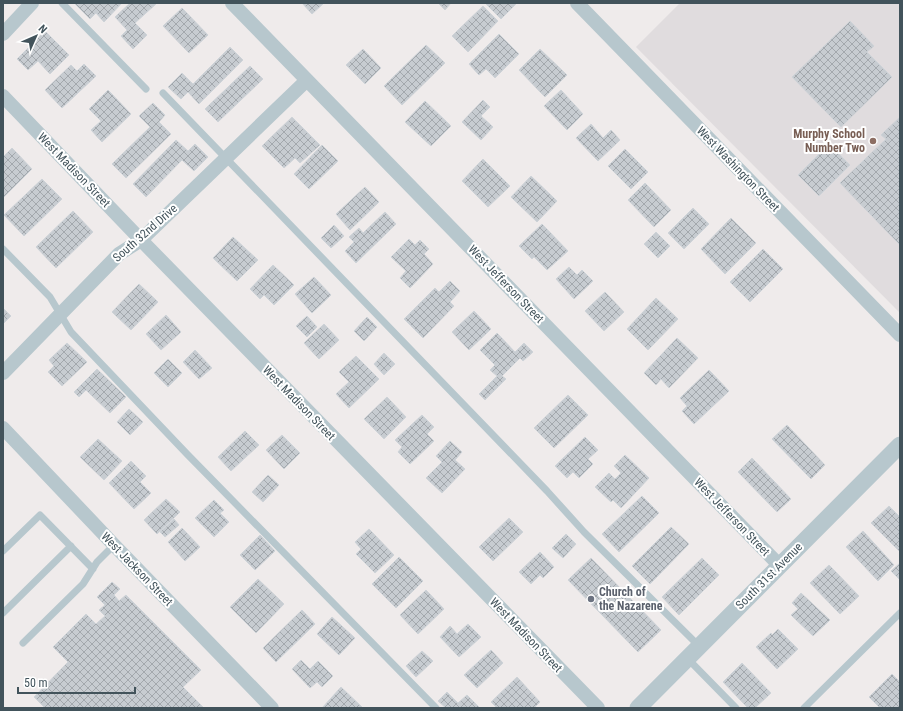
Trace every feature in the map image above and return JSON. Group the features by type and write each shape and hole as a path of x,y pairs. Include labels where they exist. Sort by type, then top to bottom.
{"street":[{"path":"3,34 32,3"},
{"name":"West Jefferson Street","path":"232,3 780,566"},
{"name":"West Washington Street","path":"577,3 900,335"},
{"name":"South 32nd Drive","path":"3,373 119,254 141,240 307,80"},
{"name":"West Madison Street","path":"3,96 141,240 598,708"},
{"name":"West Jackson Street","path":"3,428 272,708"},
{"name":"South 31st Avenue","path":"638,708 900,445"}],"lane":[{"path":"62,3 146,89"},
{"path":"163,93 547,491 693,652 736,708"},
{"path":"3,249 50,297 76,338 187,454 436,708"},
{"path":"3,551 40,515 93,569"},
{"path":"23,643 83,584 97,562 114,545"},
{"path":"3,613 71,546"},
{"path":"804,708 900,613"}],"shaded area":[{"path":"680,3 900,3 900,313 636,47"}],"building":[{"path":"122,3 104,22 96,13 90,19 75,4"},
{"path":"130,3 157,3 135,23 147,35 133,49 121,36 127,30 115,17"},
{"path":"302,3 324,3 312,14"},
{"path":"438,3 451,3 445,10"},
{"path":"485,3 516,3 516,4 501,19"},
{"path":"483,6 498,21 468,52 452,36"},
{"path":"182,8 208,35 189,53 163,26"},
{"path":"850,21 874,46 867,52 892,77 841,127 792,77"},
{"path":"45,31 69,55 50,74 38,61 28,70 17,59"},
{"path":"499,34 519,54 495,78 486,69 479,75 469,64"},
{"path":"426,45 445,63 402,105 384,86"},
{"path":"230,47 243,60 199,104 188,92 181,99 168,87 182,73 193,84"},
{"path":"363,49 381,68 365,84 346,65"},
{"path":"540,49 567,75 545,97 519,70"},
{"path":"84,64 96,76 62,108 45,90 71,65 77,71"},
{"path":"250,66 263,79 218,122 205,109"},
{"path":"108,90 131,114 102,142 91,130 101,121 89,109"},
{"path":"561,90 583,114 567,130 544,106"},
{"path":"483,100 490,107 481,116 493,127 481,140 462,122"},
{"path":"425,101 451,126 431,146 405,122"},
{"path":"153,103 165,115 159,122 171,134 126,178 112,164 150,127 139,116"},
{"path":"292,117 320,145 300,163 295,158 284,168 262,146"},
{"path":"900,117 900,245 840,183 886,139 881,135"},
{"path":"591,124 603,138 611,130 620,140 598,161 576,138"},
{"path":"176,140 188,151 195,144 208,157 194,171 182,160 146,197 133,184"},
{"path":"829,144 850,165 819,196 798,175"},
{"path":"322,145 338,161 309,189 294,174"},
{"path":"12,148 32,169 3,198 3,157"},
{"path":"625,149 648,172 631,189 608,166"},
{"path":"483,159 510,186 488,207 462,181"},
{"path":"531,176 557,201 537,222 511,197"},
{"path":"42,179 62,199 24,236 4,215"},
{"path":"645,183 671,210 654,227 628,200"},
{"path":"365,187 379,202 350,230 336,214"},
{"path":"693,208 709,224 684,249 668,233"},
{"path":"73,211 93,232 56,268 36,247"},
{"path":"385,212 396,224 356,263 345,251 354,242 349,237 359,228 363,233"},
{"path":"731,218 756,243 725,274 701,249"},
{"path":"542,224 568,251 547,270 534,257 532,259 519,246"},
{"path":"334,225 344,236 331,248 321,238"},
{"path":"656,232 670,246 658,258 644,244"},
{"path":"233,237 258,260 237,281 213,258"},
{"path":"409,239 415,245 420,240 429,249 424,254 433,264 410,288 400,278 406,271 391,257"},
{"path":"763,249 783,269 750,302 730,282"},
{"path":"273,265 294,285 274,305 264,295 260,299 250,289"},
{"path":"569,267 577,275 582,270 593,281 574,299 556,279"},
{"path":"314,277 331,295 312,313 295,294"},
{"path":"450,281 460,291 450,302 454,306 423,338 404,319 435,288 439,292"},
{"path":"139,284 158,302 131,330 112,312"},
{"path":"605,292 624,312 604,331 585,311"},
{"path":"656,298 678,319 648,350 627,329"},
{"path":"3,308 11,316 3,324"},
{"path":"474,311 491,329 469,350 452,332"},
{"path":"166,315 181,332 161,350 146,334"},
{"path":"307,316 317,327 307,337 296,326"},
{"path":"367,317 377,327 364,341 354,331"},
{"path":"324,324 339,340 319,359 304,343"},
{"path":"497,333 515,352 524,343 533,352 523,361 520,358 502,376 506,379 485,400 479,394 497,376 490,370 495,365 480,350"},
{"path":"677,338 698,358 669,388 661,379 656,385 644,373"},
{"path":"67,343 87,362 62,386 48,372 54,366 49,360"},
{"path":"195,350 212,368 199,379 183,362"},
{"path":"384,353 395,364 384,375 374,364"},
{"path":"356,356 379,379 349,408 336,394 349,382 339,372"},
{"path":"168,359 182,373 168,387 154,373"},
{"path":"97,369 126,397 110,413 86,390 79,397 74,392"},
{"path":"709,370 729,391 694,424 682,411 687,406 680,398"},
{"path":"568,395 588,415 554,448 534,428"},
{"path":"387,397 406,417 384,439 364,419"},
{"path":"129,409 143,422 130,435 117,422"},
{"path":"422,415 434,427 427,434 434,441 410,464 398,452 402,447 395,440"},
{"path":"787,425 825,465 811,479 772,439"},
{"path":"245,431 259,445 231,471 218,457"},
{"path":"282,435 300,453 284,469 266,450"},
{"path":"585,437 598,450 588,459 593,464 579,478 573,472 567,478 555,466"},
{"path":"98,439 122,461 104,480 80,457"},
{"path":"450,441 462,452 455,460 465,469 442,493 426,478 442,462 436,456"},
{"path":"625,455 649,478 621,508 613,500 611,502 595,487 609,473 615,479 621,473 614,466"},
{"path":"752,458 791,499 777,512 738,472"},
{"path":"131,461 146,476 140,482 151,493 134,509 109,483"},
{"path":"268,475 279,485 263,502 252,492"},
{"path":"642,496 659,513 619,552 602,534"},
{"path":"166,499 180,512 157,534 144,520"},
{"path":"214,500 224,510 220,513 229,522 214,537 195,518"},
{"path":"889,506 900,517 900,552 871,523"},
{"path":"509,518 523,532 493,561 479,547"},
{"path":"174,519 179,525 165,537 160,532"},
{"path":"671,527 689,544 650,584 632,566"},
{"path":"182,528 200,547 185,561 168,542"},
{"path":"369,529 394,555 375,573 356,554 361,549 355,542"},
{"path":"863,531 894,565 878,581 846,547"},
{"path":"566,534 576,544 563,558 552,548"},
{"path":"260,535 275,551 255,570 240,555"},
{"path":"540,552 554,567 543,578 540,575 531,584 519,572"},
{"path":"399,557 423,581 396,608 372,584"},
{"path":"591,558 661,630 638,652 568,580"},
{"path":"702,558 719,575 679,615 662,597"},
{"path":"900,563 900,580 891,571"},
{"path":"829,565 859,596 840,614 810,583"},
{"path":"258,579 284,604 256,633 230,607"},
{"path":"112,582 120,589 114,595 119,601 126,595 201,670 183,687 204,708 45,708 34,697 68,662 53,647 86,614 96,624 105,616 99,610 105,605 97,597"},
{"path":"426,590 444,609 418,634 400,615"},
{"path":"801,593 830,620 813,636 791,615 798,609 792,603"},
{"path":"302,610 315,624 276,662 263,648"},
{"path":"332,617 355,638 339,655 317,634"},
{"path":"468,624 481,637 459,657 440,637 450,626 457,634"},
{"path":"778,629 798,649 777,669 756,647 771,633 772,635"},
{"path":"491,650 503,663 477,688 464,675"},
{"path":"422,651 433,661 416,677 406,666"},
{"path":"301,660 310,669 318,661 333,676 322,687 317,682 310,688 292,669"},
{"path":"742,663 771,693 755,708 748,708 723,682"},
{"path":"892,674 900,682 900,708 880,708 869,697"},
{"path":"517,677 540,702 534,708 497,708 491,702"},
{"path":"341,687 362,707 322,708"},
{"path":"447,692 458,703 467,695 479,707 446,708 438,701"}],"place":[{"name":"Murphy School Number Two","path":"873,141"},
{"name":"Church of the Nazarene","path":"591,599"}]}
